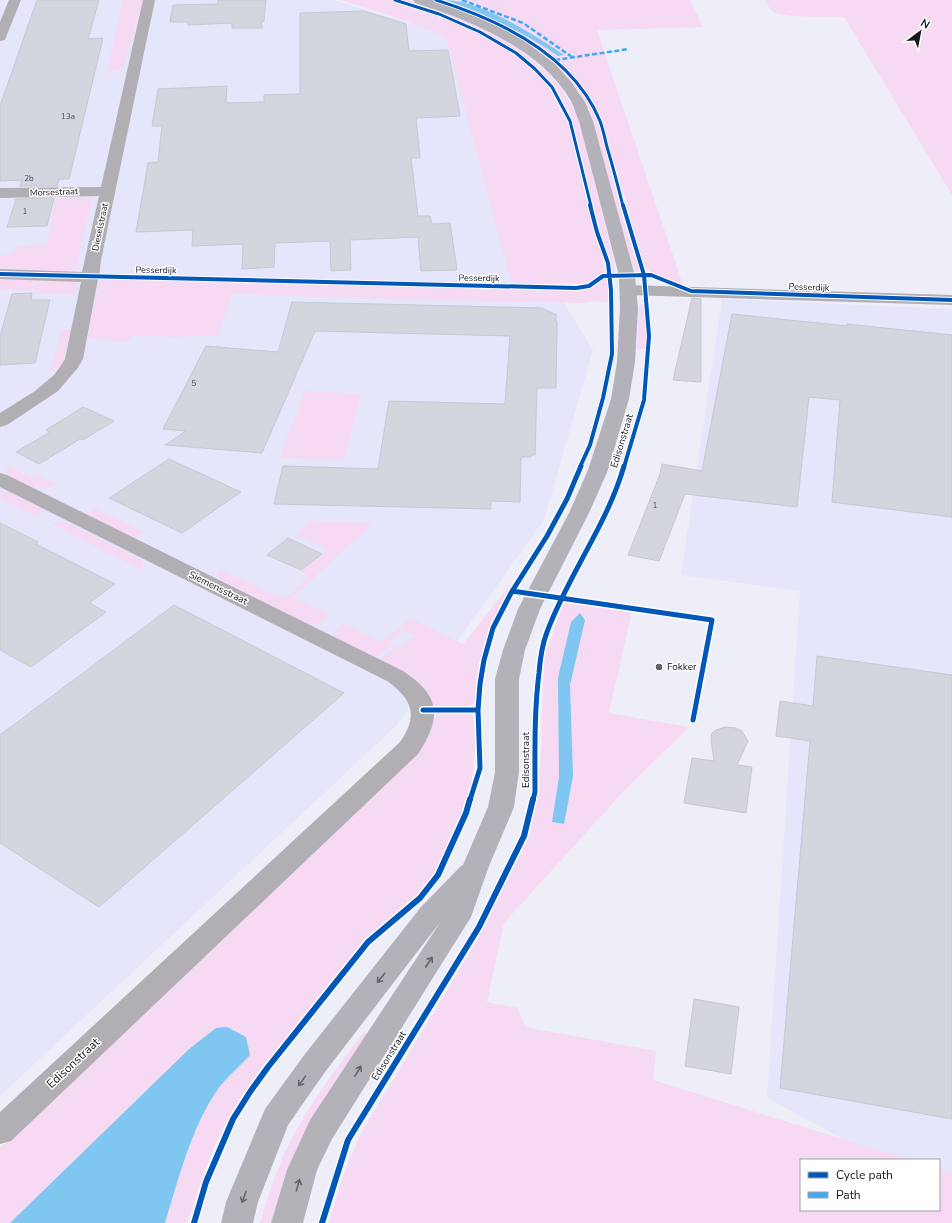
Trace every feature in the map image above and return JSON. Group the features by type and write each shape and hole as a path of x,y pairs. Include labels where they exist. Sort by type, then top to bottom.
{"main road":[{"name":"Edisonstraat","path":"288,1223 302,1170 321,1130 458,917 476,866 501,807 507,772 507,679 514,650 529,609 579,512 598,470 620,399 627,342 628,290 623,260 586,121 578,102 567,86 550,67 511,38 455,12 419,0"},
{"name":"Edisonstraat","path":"237,1223 245,1195 276,1118 315,1063 430,914 476,866"}],"street":[{"path":"0,37 15,0"},
{"name":"Dieselstraat","path":"0,422 54,384 70,367 78,343 108,190 149,0"},
{"name":"Morsestraat","path":"0,193 108,190"},
{"path":"0,274 91,277"},
{"name":"Pesserdijk","path":"628,290 952,300"},
{"name":"Siemensstraat","path":"0,479 395,676 411,688 419,699 423,710"},
{"name":"Edisonstraat","path":"0,1131 409,748 420,732 423,722 423,710"}],"shaded area":[{"path":"0,0 333,0 455,36 530,248 593,350 544,520 397,725 0,1096"},
{"path":"123,0 143,0 122,70 107,71"},
{"path":"341,0 392,0 442,17 477,32 506,49 530,67 547,83 569,127 594,232 602,254 605,273 596,276 583,284 511,282 446,37 404,20"},
{"path":"399,0 409,0 479,26 514,45 546,71 562,89 578,116 613,257 614,271 612,272 601,237 572,117 555,86 519,53 484,32 442,14"},
{"path":"429,0 444,2 460,8 516,34 555,61 577,83 590,105 599,127 626,230 641,271 636,272 629,255 592,117 578,90 553,64"},
{"path":"438,0 467,6 483,13 517,30 558,56 563,56 481,9 456,0 690,0 703,27 597,30 683,285 653,272 645,266 642,261 637,250 631,220 619,176 598,116 586,91 572,74 539,45 520,34 480,15"},
{"path":"765,0 952,0 952,195 844,17 778,14 772,11"},
{"path":"55,198 92,199 75,272 0,270 0,256 15,253 18,246 48,244"},
{"path":"0,278 77,281 75,296 62,293 33,294 35,290 0,289"},
{"path":"604,278 608,278 608,302 597,301 582,303 385,299 232,294 218,335 173,337 132,335 128,342 96,339 89,337 88,335 99,281 103,279 388,285 529,290 589,288"},
{"path":"722,299 952,309 952,1198 940,1192 940,1159 880,1159 767,1098 800,591 681,575"},
{"path":"644,304 646,329 645,349 637,349 639,305"},
{"path":"61,330 69,330 70,332 64,359 60,368 49,371 53,363"},
{"path":"305,391 361,394 344,460 279,458"},
{"path":"9,466 32,478 37,475 56,484 50,487 37,488 24,484 7,474 6,470"},
{"path":"0,492 9,492 39,507 41,509 41,514 37,517 0,498"},
{"path":"95,508 144,532 135,539 86,514"},
{"path":"64,521 142,560 144,565 140,569 50,523"},
{"path":"312,521 373,523 293,597 329,615 321,622 310,625 217,578 219,569 276,596 284,598 303,584 302,581 308,575 301,571 325,550 322,546 295,534"},
{"path":"510,585 512,586 501,605 489,633 480,664 474,704 468,706 435,706 417,681 402,671 380,660 396,646 401,648 414,636 402,630 389,641 393,644 376,658 336,638 333,634 337,628 344,623 382,642 410,618 463,644"},
{"path":"564,602 632,611 609,713 689,727 621,794 504,923 487,1002 518,1008 525,1027 656,1051 653,1080 907,1159 800,1159 800,1211 940,1211 940,1169 952,1173 952,1223 329,1223 342,1178 360,1135 476,942 527,836 541,760 544,658"},
{"path":"467,713 474,716 476,740 471,787 461,819 432,880 404,909 366,938 254,1078 224,1126 211,1154 187,1223 165,1223 193,1137 200,1120 218,1089 250,1055 188,1050 10,1223 0,1223 0,1148 416,754 429,736 435,718 438,714"},
{"path":"364,1032 372,1035 276,1223 260,1223 276,1174 286,1150 305,1114"}],"water":[{"path":"446,0 475,6 491,12 539,38 564,55 558,56 504,24"},
{"path":"580,613 585,620 570,685 573,776 564,824 552,822 559,777 558,678 571,622"},
{"path":"227,1027 246,1037 250,1055 218,1089 200,1120 181,1171 165,1223 10,1223 188,1050 216,1028"}],"building":[{"path":"37,0 99,0 88,39 103,38 69,179 59,179 57,186 20,186 22,180 0,181 0,106"},
{"path":"218,0 266,0 264,21 261,22 262,28 232,28 232,23 188,25 188,22 170,22 173,5 218,4"},
{"path":"364,11 406,24 409,51 448,50 460,116 416,118 420,158 411,158 418,216 430,216 432,224 450,223 457,270 421,271 418,237 350,240 351,270 331,271 330,241 275,243 274,267 242,269 243,244 192,246 193,230 136,232 148,163 158,162 162,126 152,126 158,89 227,86 226,103 264,102 264,95 300,94 300,13"},
{"path":"54,198 47,226 7,227 16,199"},
{"path":"32,293 31,300 50,300 35,363 0,365 0,336 12,294"},
{"path":"692,298 701,299 701,382 673,380"},
{"path":"292,302 542,308 557,315 555,321 557,321 556,388 537,388 535,455 531,455 531,457 521,457 520,502 491,501 491,509 274,504 283,466 378,469 389,401 505,404 510,336 315,331 262,453 165,445 186,431 163,429 206,346 278,352"},
{"path":"732,314 952,335 952,517 832,502 840,400 809,397 797,507 685,494 659,561 628,555 660,474 662,464 702,471"},
{"path":"83,407 114,421 83,440 80,439 39,464 16,452 50,432 46,430"},
{"path":"169,459 241,492 182,533 109,498"},
{"path":"0,523 38,542 36,544 115,584 89,603 106,612 31,667 0,650"},
{"path":"288,538 322,554 301,570 267,555"},
{"path":"174,605 344,693 99,907 0,843 0,735"},
{"path":"817,656 952,675 952,1119 780,1088 810,741 776,736 780,701 813,706"},
{"path":"725,727 736,728 742,731 748,741 737,765 752,767 746,813 684,803 692,758 714,761 711,739 712,733"},
{"path":"694,999 739,1007 731,1074 685,1066"}],"marked path":[{"path":"462,0 523,23 572,57"},
{"path":"555,60 629,49"}],"cycle path":[{"path":"194,1223 206,1182 233,1119 250,1092 268,1067 368,942 420,898 438,875 466,813 480,768 478,710 480,684 484,660 493,628 511,593 547,536 567,499 590,445 603,398 612,354 611,290 608,263 597,232 570,121 552,87 535,69 516,53 480,32 439,14 395,0"},
{"path":"322,1223 348,1140 479,927 524,836 535,792 535,708 541,655 546,633 561,599 604,516 623,471 644,400 646,381 649,336 644,275 631,234 600,121 583,89 555,60 522,37 500,25 459,7 436,0"},
{"path":"0,274 576,288 589,286 603,276 651,275 691,291 952,300"},
{"path":"512,591 712,620 693,720"},
{"path":"423,710 478,710"}],"place":[{"name":"Fokker","path":"659,667"}]}
